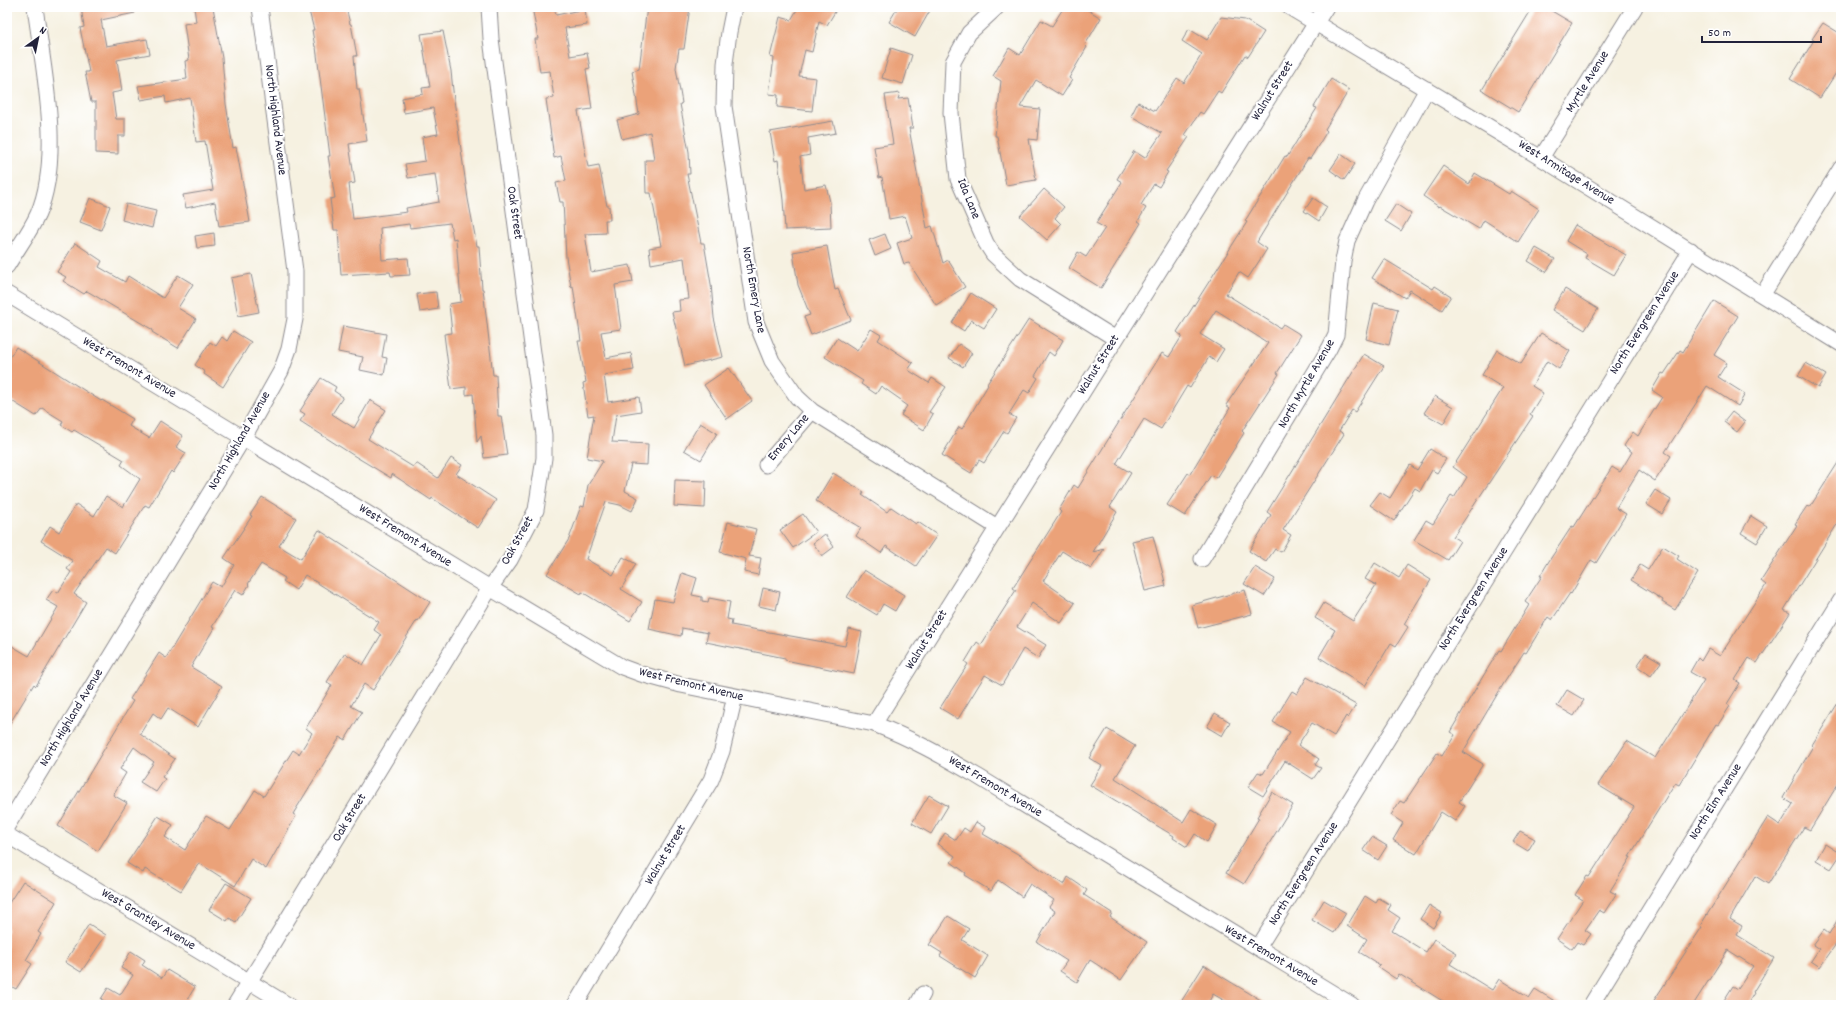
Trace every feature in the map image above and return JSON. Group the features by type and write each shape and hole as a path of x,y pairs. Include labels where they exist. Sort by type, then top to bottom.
{"street":[{"path":"7,266 38,215 44,195 50,154 50,122 35,7"},
{"name":"North Highland Avenue","path":"7,826 244,437 281,371 289,349 295,318 295,271 260,7"},
{"name":"Oak Street","path":"235,1005 490,588 510,560 536,510 544,458 544,435 490,39 488,7"},
{"name":"North Emery Lane","path":"734,7 725,64 724,106 756,322 772,362 797,397 812,411 998,527"},
{"name":"Ida Lane","path":"997,7 969,33 953,62 951,113 958,179 986,243 993,254 1020,279 1116,339"},
{"name":"West Armitage Avenue","path":"1289,7 1541,158 1763,294 1841,344"},
{"name":"Walnut Street","path":"874,724 1326,7"},
{"name":"Myrtle Avenue","path":"1541,158 1635,7"},
{"name":"North Myrtle Avenue","path":"1202,558 1329,349 1336,335 1343,261 1347,242 1365,201 1427,89"},
{"path":"1763,294 1841,168"},
{"name":"North Evergreen Avenue","path":"1258,948 1691,250"},
{"name":"West Fremont Avenue","path":"7,294 490,588 622,666 641,674 681,685 874,724 901,734 937,753 1352,1005"},
{"name":"Emery Lane","path":"766,465 812,411"},
{"name":"North Elm Avenue","path":"1591,1005 1841,600"},
{"name":"Walnut Street","path":"574,1005 711,780 722,751 735,696"},
{"name":"West Grantley Avenue","path":"7,835 288,1005"}],"building":[{"path":"81,7 135,7 135,13 101,20 106,46 147,39 150,54 117,60 122,91 112,93 116,119 125,119 125,136 118,136 118,154 96,153 96,102 91,102 85,72 89,72 80,28 84,27"},
{"path":"194,7 213,7 222,58 226,104 233,148 236,147 250,222 219,226 215,202 186,208 183,195 213,190 205,141 196,142 190,98 166,103 165,96 141,100 138,86 187,79 185,61 189,60 184,24 196,22"},
{"path":"308,7 346,7 351,24 357,56 354,56 357,89 359,89 367,141 349,144 355,183 349,184 353,219 407,212 406,208 439,202 435,174 408,178 405,164 425,161 422,137 438,134 433,108 404,113 402,98 423,94 422,88 430,87 421,34 443,31 451,71 468,199 477,246 479,246 482,289 493,375 496,375 498,416 501,416 507,455 484,458 481,436 477,442 473,394 466,395 466,387 451,389 444,334 452,333 449,304 461,302 456,238 453,239 450,223 410,228 409,224 380,228 382,260 408,258 410,275 391,276 390,272 341,275 338,230 334,230 330,199 335,198 328,156 330,156 316,47 312,30 314,30"},
{"path":"532,7 554,7 556,15 585,9 587,25 565,28 570,56 587,53 590,68 586,69 592,109 578,111 588,167 599,165 607,206 609,206 610,220 605,220 606,233 585,234 591,272 630,265 633,282 615,285 621,329 601,332 606,358 631,353 634,370 604,375 608,402 639,397 641,411 616,415 612,442 648,444 647,465 631,464 625,491 638,498 632,511 620,505 606,502 586,559 613,575 623,557 636,564 621,589 642,602 630,621 582,592 581,594 547,574 569,539 581,506 584,507 588,485 603,461 587,458 594,415 588,416 583,383 586,382 578,341 581,341 573,286 571,287 566,257 563,202 560,202 556,183 566,181 561,156 554,158 546,99 554,98 550,71 540,72 535,39 538,39"},
{"path":"647,7 690,7 684,49 679,49 676,68 682,103 680,104 689,152 690,174 687,174 701,243 704,243 711,284 714,318 723,357 685,366 672,312 680,311 679,300 689,299 684,258 651,264 649,248 661,246 651,193 646,193 645,160 654,160 650,132 622,139 617,120 639,114 632,71 639,69"},
{"path":"796,7 838,7 827,25 819,21 812,52 805,50 799,76 816,78 812,111 777,107 778,95 769,94 774,58 770,57 780,17 791,20 798,8"},
{"path":"898,7 932,7 915,37 889,22"},
{"path":"1064,7 1083,7 1101,18 1085,45 1087,47 1069,78 1072,80 1062,96 1036,80 1020,107 1040,109 1037,140 1029,139 1036,180 1006,185 997,136 995,136 1001,81 993,76 1009,48 1020,55 1041,20 1052,26"},
{"path":"1533,7 1545,7 1572,23 1518,112 1482,90"},
{"path":"1221,17 1245,20 1264,32 1248,57 1245,55 1221,93 1218,91 1203,114 1200,112 1185,135 1189,137 1166,171 1168,172 1159,187 1154,184 1141,205 1146,208 1138,221 1141,223 1101,288 1069,268 1078,252 1086,257 1105,228 1096,223 1122,182 1117,179 1134,151 1145,158 1162,133 1131,116 1138,102 1155,111 1177,78 1184,83 1202,54 1182,41 1189,29 1207,40"},
{"path":"1823,23 1841,34 1841,65 1820,98 1790,79 1814,40 1812,39"},
{"path":"891,48 912,55 903,84 882,78"},
{"path":"1331,79 1349,90 1325,129 1327,131 1310,159 1308,158 1257,242 1267,249 1248,278 1239,272 1226,294 1280,328 1283,324 1301,335 1277,373 1279,374 1242,431 1244,433 1216,478 1211,475 1185,516 1167,505 1188,473 1190,474 1230,408 1226,405 1268,343 1216,310 1200,334 1224,349 1216,362 1209,357 1190,388 1187,386 1161,429 1144,419 1116,464 1131,473 1110,507 1117,512 1093,552 1104,549 1091,569 1062,551 1043,581 1075,603 1061,623 1032,603 1017,627 1046,645 1038,658 1023,649 1002,685 985,675 958,719 940,708 968,664 965,662 977,642 981,645 1016,590 1013,588 1061,512 1059,510 1074,485 1078,488 1162,353 1169,357 1182,336 1177,332 1247,222 1245,221 1285,156 1287,157 1317,108 1314,107"},
{"path":"900,93 898,99 908,98 913,128 909,128 927,228 932,226 943,263 948,260 965,287 936,305 909,263 904,264 897,243 912,238 905,216 889,219 882,177 879,178 874,147 893,144 885,95"},
{"path":"833,121 836,133 808,138 810,155 800,157 804,189 826,185 830,202 831,228 785,230 778,160 775,161 770,132"},
{"path":"1341,154 1355,164 1344,180 1330,170"},
{"path":"1443,166 1469,184 1475,173 1509,194 1511,191 1539,209 1518,242 1484,220 1479,229 1440,206 1439,207 1423,196"},
{"path":"1044,189 1064,207 1055,218 1061,224 1047,240 1020,216"},
{"path":"90,198 110,206 101,230 80,222"},
{"path":"1313,198 1327,207 1319,221 1304,211"},
{"path":"126,204 156,211 152,228 122,220"},
{"path":"1396,204 1411,214 1401,231 1385,221"},
{"path":"1575,225 1626,255 1614,275 1585,258 1587,254 1566,241"},
{"path":"214,233 215,246 197,248 195,236"},
{"path":"885,234 891,249 875,256 869,240"},
{"path":"75,243 102,261 99,267 125,282 128,276 163,298 178,275 193,284 178,308 196,319 178,348 152,332 153,330 87,291 84,294 63,281 66,277 57,272"},
{"path":"827,246 835,290 838,289 851,320 811,335 804,317 810,315 798,285 793,252"},
{"path":"1536,248 1555,259 1546,272 1528,261"},
{"path":"1384,259 1433,289 1435,286 1451,296 1442,310 1410,290 1405,298 1372,278"},
{"path":"251,274 259,312 238,316 231,278"},
{"path":"1565,289 1598,309 1585,330 1552,310"},
{"path":"436,292 438,309 420,312 417,294"},
{"path":"971,293 996,309 984,328 971,320 964,331 952,323"},
{"path":"1714,301 1738,316 1714,355 1727,363 1718,377 1745,394 1738,406 1707,386 1665,452 1671,456 1655,481 1639,470 1616,508 1626,514 1596,563 1591,560 1571,594 1570,593 1552,620 1548,617 1526,653 1524,652 1504,683 1463,752 1483,764 1459,802 1465,806 1455,821 1441,812 1416,854 1393,840 1403,823 1391,815 1400,801 1404,803 1437,753 1442,756 1455,735 1450,732 1499,650 1501,651 1529,605 1525,602 1542,576 1540,576 1572,526 1574,527 1612,467 1620,472 1632,452 1624,446 1633,432 1638,436 1662,397 1652,390 1662,373 1664,374 1680,350 1683,352"},
{"path":"1374,303 1398,309 1389,345 1366,339"},
{"path":"1029,319 1063,340 1054,356 1049,352 1035,376 1038,378 1029,393 1024,390 1009,414 1016,418 1007,433 1004,431 984,463 979,460 971,473 942,455 959,427 962,429 988,385 987,384"},
{"path":"343,326 386,334 382,357 387,358 384,375 360,370 363,357 338,352"},
{"path":"871,329 881,335 878,340 913,363 908,370 929,383 932,378 946,387 929,412 933,414 924,430 901,415 907,406 900,401 901,400 881,386 876,394 861,384 863,381 825,357 837,338 857,351"},
{"path":"233,331 251,342 223,387 204,374 205,372 195,365 210,342 216,346 222,337 227,341"},
{"path":"1541,333 1570,351 1559,369 1547,361 1532,386 1543,393 1530,414 1533,416 1453,537 1460,541 1448,560 1414,540 1426,520 1433,524 1451,496 1454,498 1467,477 1453,467 1503,388 1482,375 1497,350 1521,364"},
{"path":"959,344 972,353 963,367 949,358"},
{"path":"16,347 101,401 102,400 133,419 129,426 149,438 160,421 183,436 176,447 186,453 173,473 171,471 149,507 145,505 115,553 106,547 74,594 86,602 36,686 34,684 7,728 7,643 29,656 58,607 46,600 53,590 58,593 71,572 67,569 73,561 41,541 50,526 59,532 76,504 94,516 106,496 123,507 140,479 121,465 124,460 74,430 72,432 61,425 63,421 42,408 36,416 7,398 7,362"},
{"path":"1364,354 1384,366 1355,412 1352,410 1339,431 1344,434 1283,530 1291,535 1281,552 1275,549 1266,562 1249,551 1271,515 1267,512"},
{"path":"1806,363 1826,375 1818,388 1798,376"},
{"path":"729,368 752,401 727,419 704,385"},
{"path":"321,378 336,387 334,391 343,397 332,414 354,428 370,400 386,410 368,439 413,467 416,463 438,478 451,458 462,465 456,474 496,500 478,528 432,498 431,500 392,474 391,478 300,421 305,414 300,411"},
{"path":"1435,396 1453,407 1443,424 1424,413"},
{"path":"1732,412 1745,422 1737,432 1724,422"},
{"path":"700,423 717,433 701,460 684,450"},
{"path":"1430,449 1446,459 1437,473 1432,470 1420,491 1415,488 1394,521 1370,505 1380,492 1390,498 1410,465 1417,470"},
{"path":"1841,458 1841,518 1784,610 1790,613 1757,663 1749,658 1735,680 1740,683 1727,704 1730,706 1718,725 1716,724 1679,785 1675,783 1629,857 1631,857 1610,891 1616,894 1604,913 1599,910 1585,930 1591,934 1583,945 1577,942 1572,949 1557,939 1583,900 1575,895 1587,876 1589,877 1634,807 1598,785 1627,741 1655,758 1704,680 1690,672 1698,658 1701,661 1708,649 1720,656 1766,585 1761,581 1797,525 1795,524 1807,506 1810,507"},
{"path":"833,473 864,492 862,495 887,512 891,507 916,524 918,522 937,535 916,566 886,546 881,553 856,536 861,528 816,501"},
{"path":"675,480 706,481 705,508 674,506"},
{"path":"1655,490 1671,500 1662,514 1646,504"},
{"path":"262,497 296,518 279,546 301,559 319,530 430,602 373,690 364,684 351,706 362,712 345,740 340,737 310,786 293,814 296,816 266,869 251,859 235,886 199,863 181,891 145,869 143,873 127,863 158,816 173,825 165,837 185,850 206,816 230,830 255,790 264,796 293,750 299,754 312,733 306,728 332,685 327,682 345,653 363,665 381,635 374,630 379,622 305,575 296,590 283,581 285,578 261,564 243,595 235,590 212,627 214,628 191,667 222,686 198,727 168,708 161,719 153,713 140,734 175,759 162,777 165,779 156,792 140,782 154,762 134,747 120,769 126,773 113,795 127,803 98,851 58,826 133,701 130,699 159,653 166,658 212,582 221,587 234,565 224,558 252,516 250,515"},
{"path":"803,514 816,532 793,548 780,530"},
{"path":"1751,516 1767,526 1757,543 1741,533"},
{"path":"728,522 756,529 749,556 761,558 758,575 744,572 746,559 720,552"},
{"path":"825,534 834,547 822,556 813,543"},
{"path":"1153,536 1166,586 1145,591 1132,541"},
{"path":"1663,546 1679,556 1677,559 1698,573 1675,610 1662,602 1663,600 1631,580 1640,565 1648,570"},
{"path":"1375,563 1399,578 1407,565 1431,580 1404,624 1408,627 1396,646 1391,643 1365,686 1319,657 1335,630 1315,618 1324,603 1353,621 1376,585 1365,579"},
{"path":"1255,567 1275,579 1264,596 1244,584"},
{"path":"864,570 904,595 895,611 883,604 877,615 847,597"},
{"path":"682,573 697,578 692,595 702,597 702,601 708,602 709,598 730,602 727,619 732,620 731,625 845,646 849,629 862,632 854,674 706,642 708,633 682,628 681,636 649,629 655,599 673,602"},
{"path":"763,588 780,592 776,610 759,606"},
{"path":"1245,590 1252,614 1198,628 1192,605"},
{"path":"1646,653 1661,662 1651,676 1637,666"},
{"path":"1307,677 1356,705 1348,718 1346,716 1334,736 1312,723 1298,745 1319,759 1315,765 1321,768 1313,779 1285,761 1263,796 1248,787 1258,772 1263,774 1290,732 1273,722 1292,691 1297,694"},
{"path":"1567,690 1584,700 1574,716 1557,706"},
{"path":"1841,698 1841,779 1810,830 1804,827 1768,884 1755,876 1730,919 1742,926 1737,935 1774,958 1753,992 1754,993 1747,1005 1721,1005 1733,986 1738,989 1753,966 1728,950 1693,1005 1651,1005 1702,927 1700,926 1768,817 1780,825 1793,804 1783,798 1813,746 1812,745"},
{"path":"1215,713 1230,722 1222,736 1207,727"},
{"path":"1107,729 1135,746 1115,778 1183,822 1191,809 1217,825 1207,842 1195,834 1187,847 1173,838 1174,836 1090,785 1102,766 1089,758"},
{"path":"1272,792 1293,805 1244,884 1226,873 1259,818 1257,817"},
{"path":"929,795 948,806 931,834 912,823"},
{"path":"976,822 986,828 983,834 1023,857 1064,885 1068,877 1087,890 1084,895 1112,913 1110,917 1147,942 1121,980 1090,960 1077,982 1060,971 1067,961 1037,942 1055,911 1049,907 1054,900 1030,884 1022,897 998,880 991,891 965,875 966,873 951,862 955,856 938,844 945,833 956,840 964,828 970,832"},
{"path":"1520,831 1535,839 1528,851 1513,842"},
{"path":"1372,837 1387,846 1378,860 1363,850"},
{"path":"1825,844 1841,854 1831,869 1816,860"},
{"path":"23,881 56,902 38,932 41,934 26,960 32,964 16,989 7,984 7,906"},
{"path":"226,883 251,898 236,922 229,918 227,921 209,910"},
{"path":"1365,896 1376,903 1379,898 1391,905 1388,910 1400,918 1392,931 1426,952 1434,939 1457,953 1450,964 1492,990 1499,979 1529,998 1535,989 1561,1005 1449,1005 1399,974 1396,979 1378,967 1380,965 1359,952 1367,939 1347,926"},
{"path":"1324,900 1346,913 1334,933 1312,920"},
{"path":"1429,905 1442,913 1433,928 1420,919"},
{"path":"1841,914 1841,937 1820,967 1811,961 1819,949 1813,945 1824,930 1829,934"},
{"path":"948,916 969,929 962,940 988,956 975,978 940,956 942,953 929,945"},
{"path":"89,924 106,935 81,972 65,962"},
{"path":"131,951 145,960 142,965 162,978 167,970 195,987 184,1005 111,1005 101,999 108,988 120,995 133,975 121,968"},
{"path":"1204,965 1269,1005 1232,1005 1213,994 1207,1005 1179,1005"}]}
